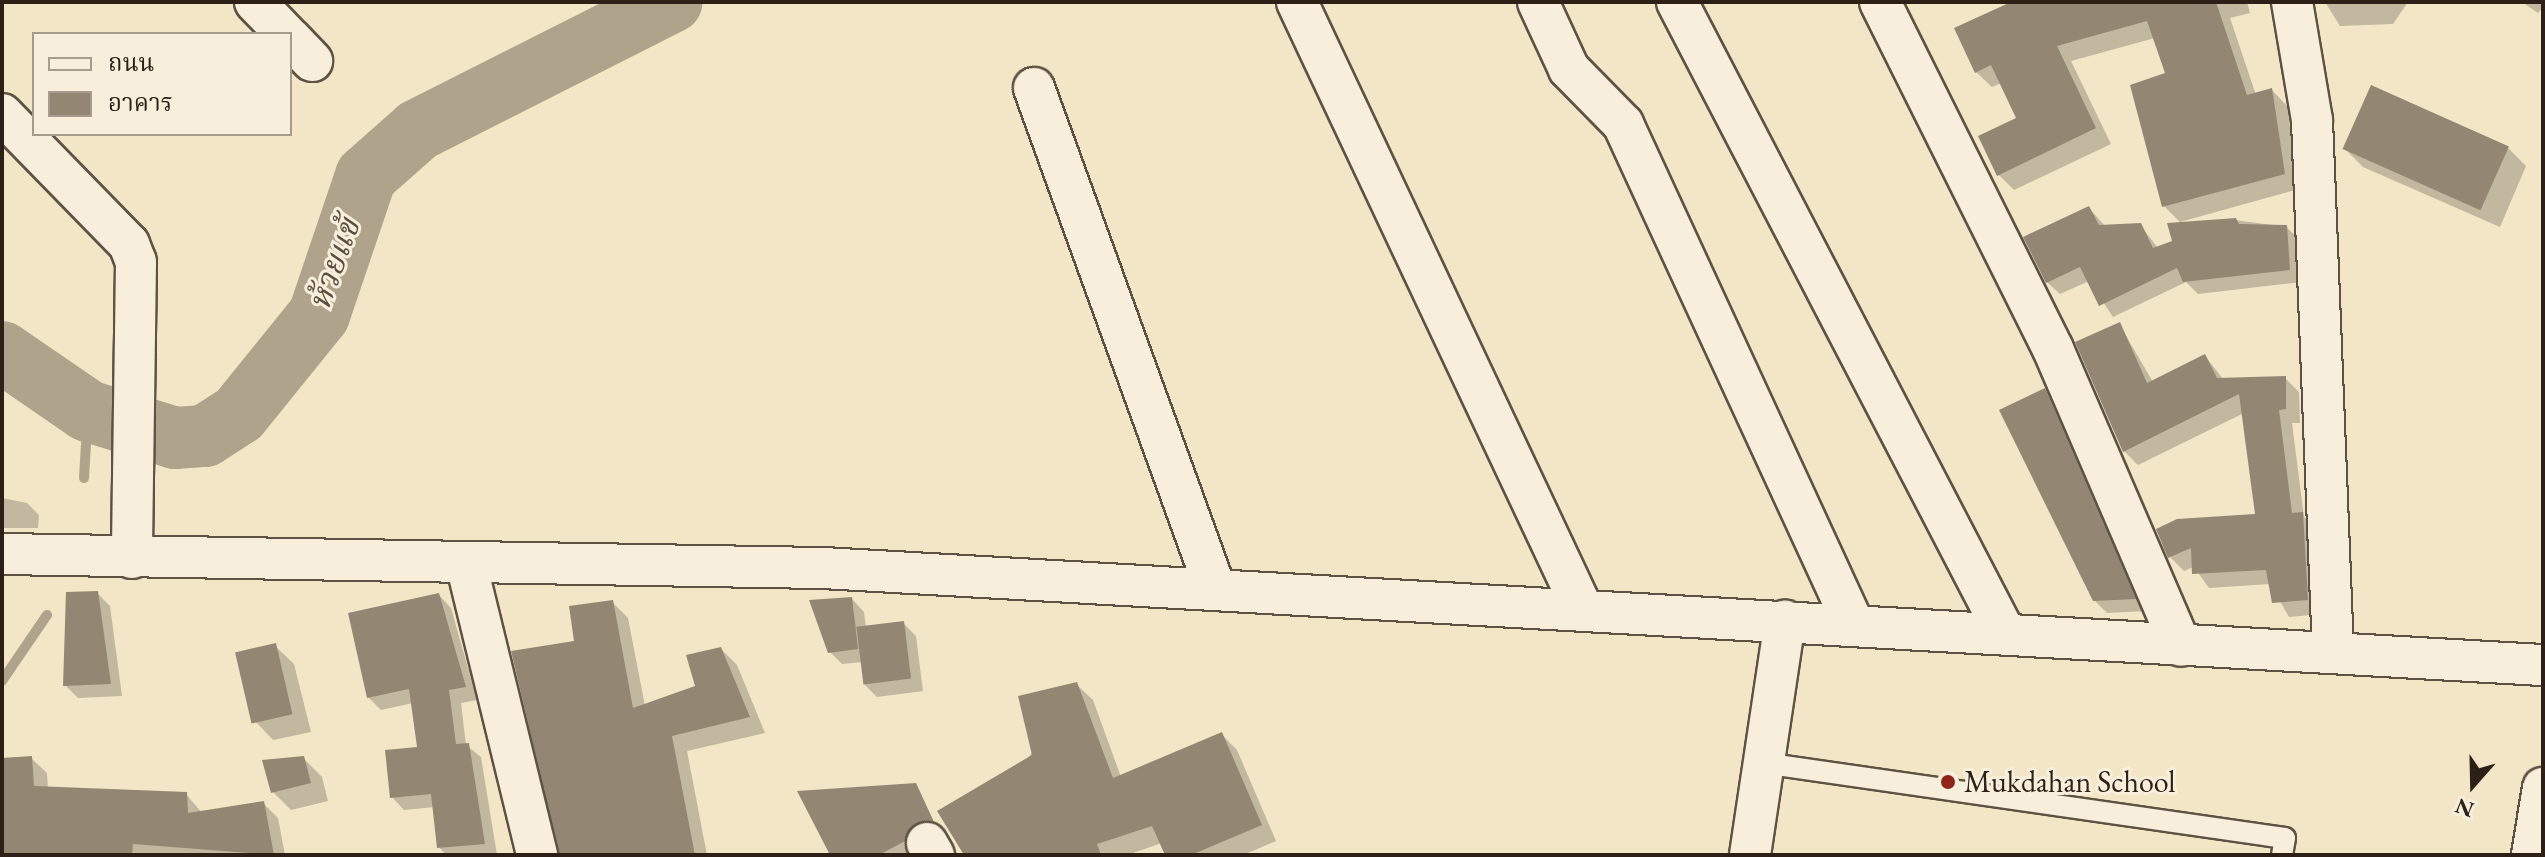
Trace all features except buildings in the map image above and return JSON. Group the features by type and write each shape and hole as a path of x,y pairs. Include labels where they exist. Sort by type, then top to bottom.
{"street":[{"path":"255,2 284,32"},
{"path":"1297,2 1583,610"},
{"path":"1538,2 1569,69 1623,124 1854,625"},
{"path":"1677,2 2006,635"},
{"path":"1880,2 2053,349 2181,646"},
{"path":"2292,2 2312,120 2333,653"},
{"path":"1034,88 1215,588"},
{"path":"2,114 129,244 136,286 132,558"},
{"path":"2,554 823,568 2543,665"},
{"path":"466,563 537,855"},
{"path":"1750,855 1785,621"},
{"path":"2532,855 2543,788"}],"lane":[{"path":"1763,763 2285,838 2282,855"}],"waterway":[{"name":"ห้วยแข้","path":"2,352 88,411 175,438 205,436 239,414 319,315 366,176 418,130 671,2"},
{"path":"84,478 88,411"},
{"path":"2,681 47,615"}],"place":[{"name":"Mukdahan School","path":"1948,782"}]}
